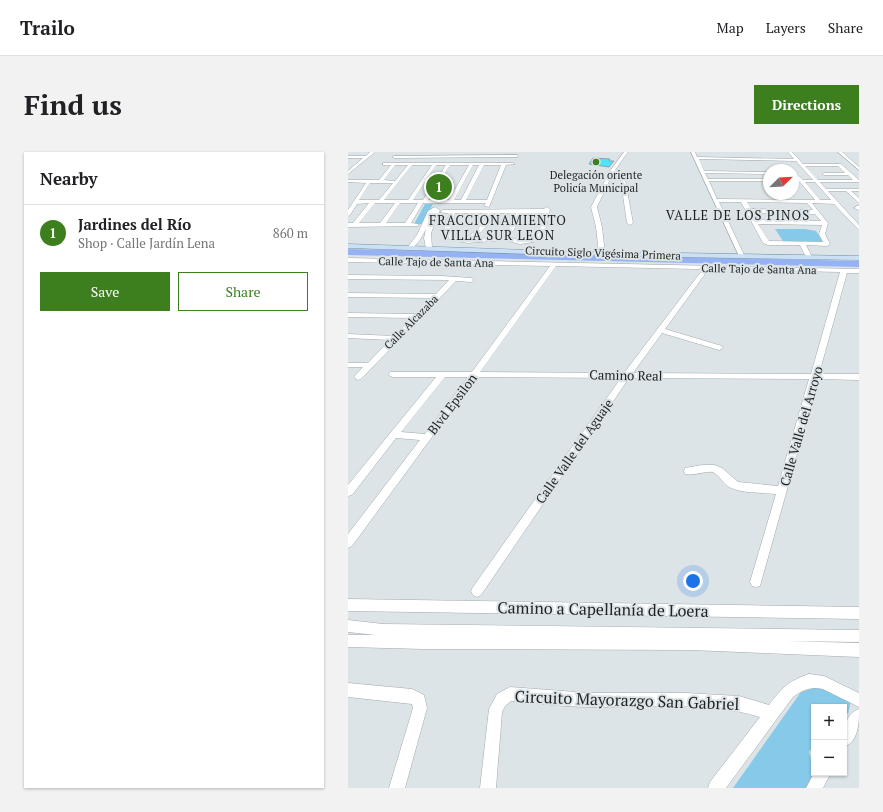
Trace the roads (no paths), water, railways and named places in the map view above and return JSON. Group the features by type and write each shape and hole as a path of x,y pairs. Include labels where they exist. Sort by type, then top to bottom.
{"main road":[{"name":"Circuito Siglo Vigésima Primera","path":"348,246 602,254 859,258"}],"street":[{"path":"348,167 359,157 373,152"},
{"path":"402,156 406,152"},
{"path":"602,254 599,227 594,206 612,171 626,152"},
{"path":"693,152 742,256"},
{"path":"790,152 859,228"},
{"path":"840,152 859,169"},
{"path":"778,153 787,164"},
{"path":"348,173 366,154"},
{"path":"394,157 457,154 509,154 517,156"},
{"path":"348,157 359,157"},
{"path":"697,158 797,160"},
{"path":"385,164 513,164"},
{"path":"380,182 394,164"},
{"path":"381,202 411,164"},
{"path":"410,201 435,164"},
{"path":"407,225 423,201 439,182 449,164"},
{"path":"451,201 472,164"},
{"path":"463,201 482,164"},
{"path":"356,202 463,201 488,204 504,164"},
{"path":"699,165 707,165"},
{"path":"802,165 841,166 858,181"},
{"path":"824,165 833,174"},
{"path":"612,171 622,174 630,223"},
{"path":"702,172 763,173"},
{"path":"824,174 849,174"},
{"path":"799,178 819,202"},
{"path":"705,180 763,180"},
{"path":"463,181 474,181"},
{"path":"802,181 858,181"},
{"path":"348,182 397,182"},
{"path":"348,214 370,182"},
{"path":"423,182 439,182"},
{"path":"824,190 859,190"},
{"path":"847,190 859,201"},
{"path":"715,200 834,202"},
{"path":"743,200 765,242 768,243 827,244 822,234 825,223"},
{"path":"382,225 399,201"},
{"path":"355,225 374,202"},
{"path":"809,202 825,223"},
{"path":"410,248 420,238 424,224 431,210 436,210 430,224 427,237 429,248"},
{"path":"444,212 454,212 490,212 519,212 547,210 543,229 532,241 520,242 504,238 486,241 452,239 448,223 454,212"},
{"path":"749,211 816,212"},
{"path":"468,241 485,225 490,212"},
{"path":"504,238 516,223 519,212"},
{"path":"850,219 859,218"},
{"path":"755,222 825,223"},
{"path":"430,224 448,223"},
{"path":"348,225 416,225"},
{"path":"420,238 427,237"},
{"path":"802,244 809,257"},
{"name":"Calle Tajo de Santa Ana","path":"348,260 859,271"},
{"name":"Blvd Epsilon","path":"348,543 555,264"},
{"name":"Calle Valle del Arroyo","path":"756,582 844,271"},
{"name":"Calle Valle del Aguaje","path":"477,591 627,375 702,274"},
{"name":"Calle Alcazaba","path":"348,277 471,280"},
{"name":"Calle Alcazaba","path":"358,377 453,280"},
{"path":"348,295 437,296"},
{"path":"348,315 417,316"},
{"path":"660,330 682,336 691,341 719,348"},
{"path":"348,336 396,338"},
{"path":"348,365 369,365"},
{"name":"Camino Real","path":"393,374 475,373 859,377"},
{"name":"Blvd Epsilon","path":"348,492 443,374"},
{"path":"394,435 427,437"},
{"path":"689,471 707,468 715,469 719,470 726,479 735,485 782,491"},
{"name":"Camino a Capellanía de Loera","path":"348,605 859,613"},
{"path":"348,626 383,630 859,636"},
{"path":"348,641 424,643 690,644 859,650"},
{"path":"716,788 788,692 798,684 812,680 821,681 850,697 859,700"},
{"path":"348,690 412,696 419,700 420,708 397,788"},
{"name":"Circuito Mayorazgo San Gabriel","path":"488,788 495,712 497,705 502,698 510,694 589,700 685,700 739,703 772,713"},
{"path":"847,735 859,716"},
{"path":"814,788 821,776"}],"waterway":[{"path":"348,252 859,264"}],"place":[{"name":"Delegación oriente Policía Municipal","path":"596,162"},
{"name":"Jardines del Río","path":"439,187"}],"district":[{"name":"VALLE DE LOS PINOS","path":"738,215"},
{"name":"FRACCIONAMIENTO VILLA SUR LEON","path":"498,228"}]}
